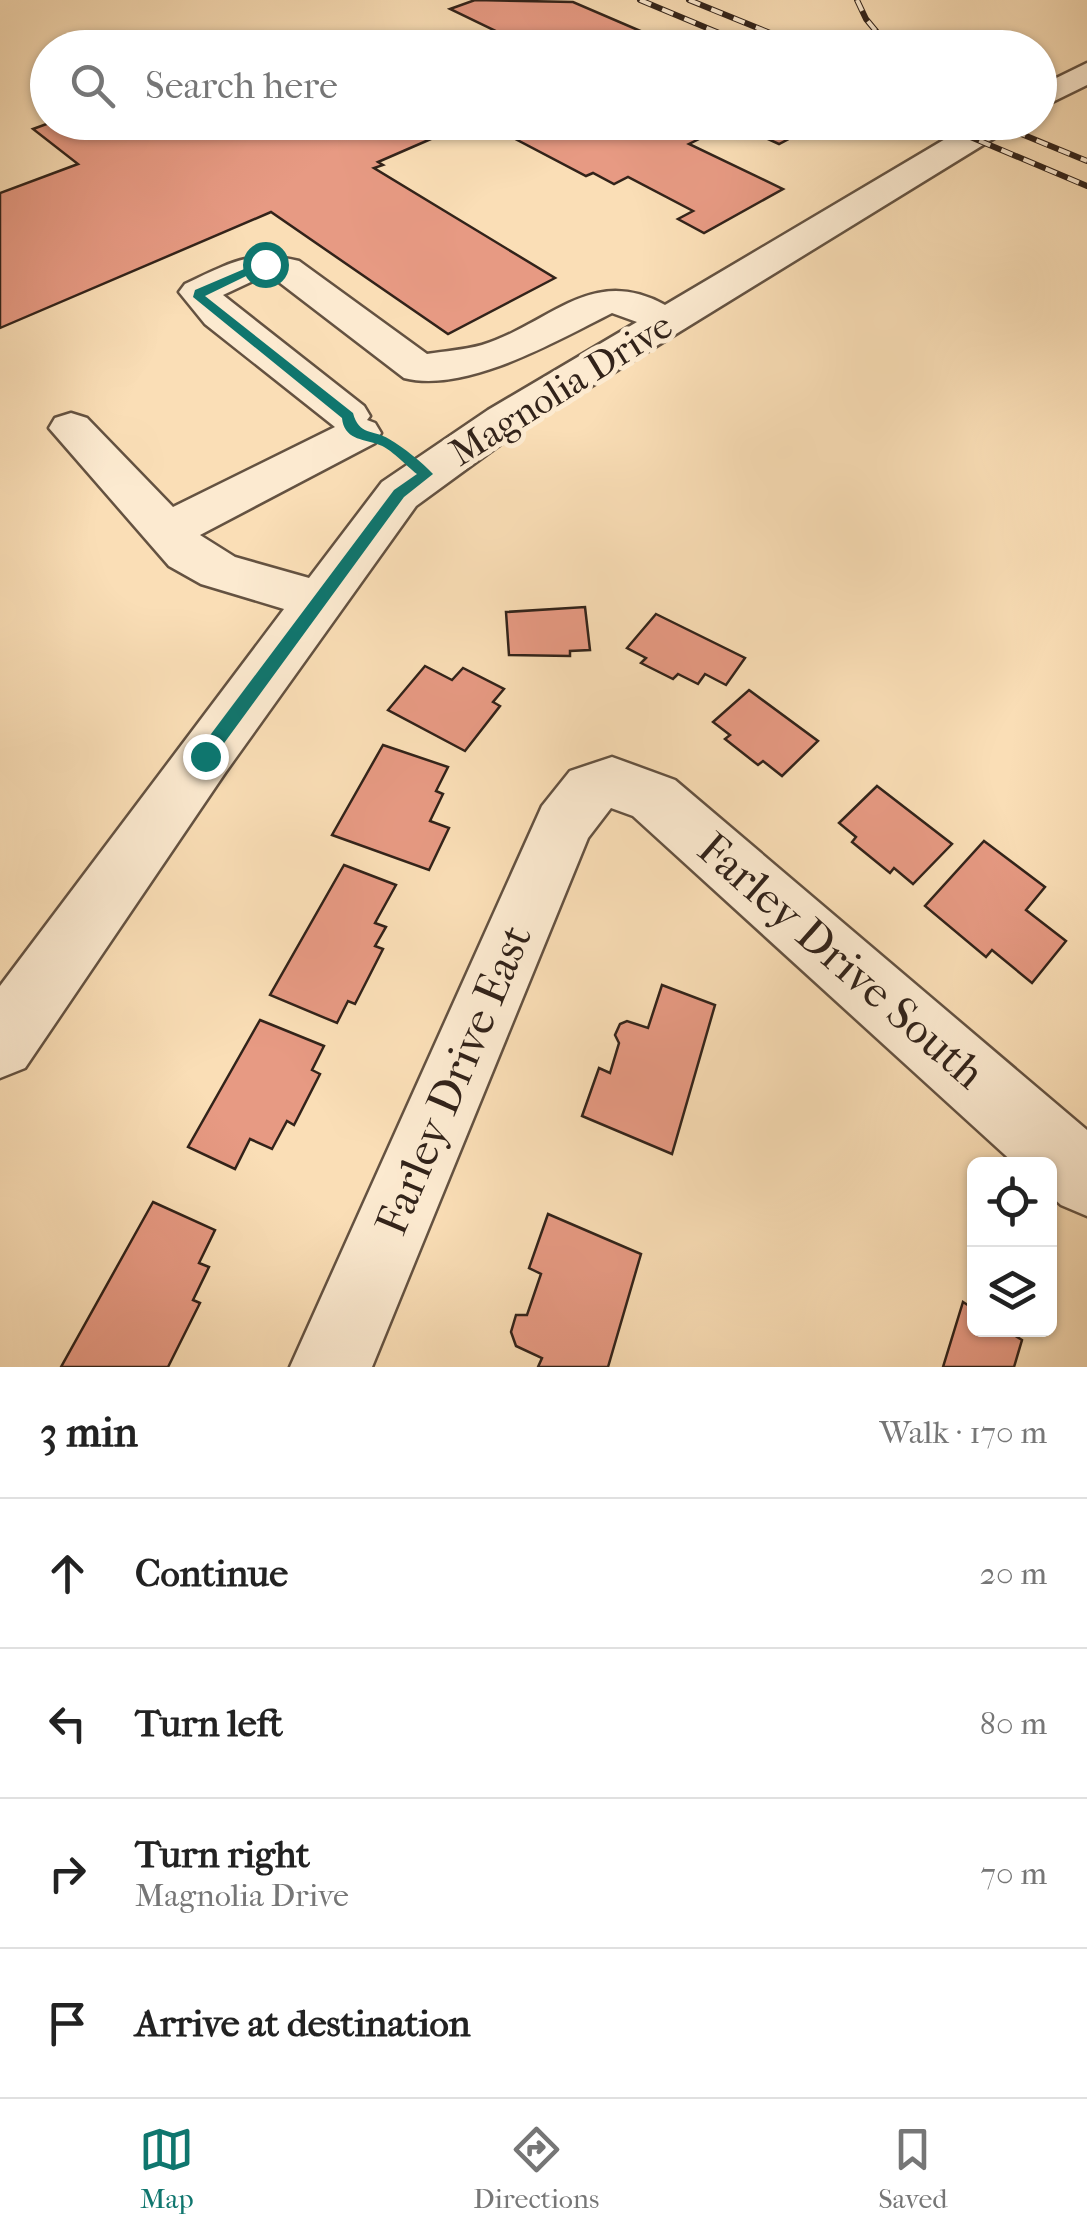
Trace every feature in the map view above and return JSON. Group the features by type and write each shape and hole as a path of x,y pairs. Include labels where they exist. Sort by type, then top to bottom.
{"street":[{"path":"1057,89 1087,72"},
{"name":"Magnolia Drive","path":"0,1042 318,600 399,494 504,420 968,140"},
{"path":"426,474 363,430 218,315 199,292 254,266 285,269 418,369 493,356 606,301 630,302 666,322"},
{"path":"70,428 188,553 218,572 318,600"},
{"path":"167,530 363,430"},
{"name":"Farley Drive South","path":"580,795 604,782 630,783 654,798 1087,1179"},
{"name":"Farley Drive East","path":"331,1367 563,826 580,795"}],"building":[{"path":"475,0 573,2 638,30 494,30 450,9"},
{"path":"47,140 429,140 378,162 383,165 374,168 555,278 448,334 271,212 0,328 0,193 78,164"},
{"path":"517,140 697,140 689,144 783,189 704,233 678,219 693,211 628,177 614,184 593,173 586,176"},
{"path":"585,607 590,650 570,651 570,656 509,655 506,612"},
{"path":"656,614 745,658 726,685 705,674 698,684 678,674 673,679 641,663 646,658 627,648"},
{"path":"425,666 452,680 463,668 504,689 493,702 500,706 465,751 388,710"},
{"path":"749,690 818,741 782,776 763,761 758,765 725,739 730,735 713,722"},
{"path":"383,745 448,767 436,791 443,794 430,821 449,828 429,870 332,835"},
{"path":"877,786 952,844 913,884 894,868 890,873 852,842 856,837 839,823"},
{"path":"984,841 1045,887 1026,910 1066,941 1032,983 992,950 986,957 925,906"},
{"path":"344,865 396,885 375,923 386,927 375,946 383,949 355,1004 348,1001 337,1023 270,995"},
{"path":"662,985 715,1005 672,1154 582,1116 599,1068 610,1073 620,1024 627,1021 648,1028"},
{"path":"260,1020 324,1046 312,1070 320,1074 294,1125 287,1121 272,1149 250,1139 235,1169 188,1147"},
{"path":"153,1202 215,1230 199,1263 209,1267 193,1300 200,1303 168,1367 61,1367"},
{"path":"548,1214 641,1254 608,1367 538,1367 542,1358 516,1346 511,1332 516,1315 527,1315 541,1274 529,1268"},
{"path":"963,1302 967,1305 967,1337 1022,1340 1014,1367 943,1367"}],"railway":[{"path":"640,0 712,30"},
{"path":"689,0 763,30"},
{"path":"857,0 875,30"},
{"path":"978,140 1087,186"},
{"path":"1036,140 1087,161"}],"route":[{"path":"205,756 399,494 426,474 381,440 366,440 348,425 348,416 199,297 199,292 265,264"}]}
